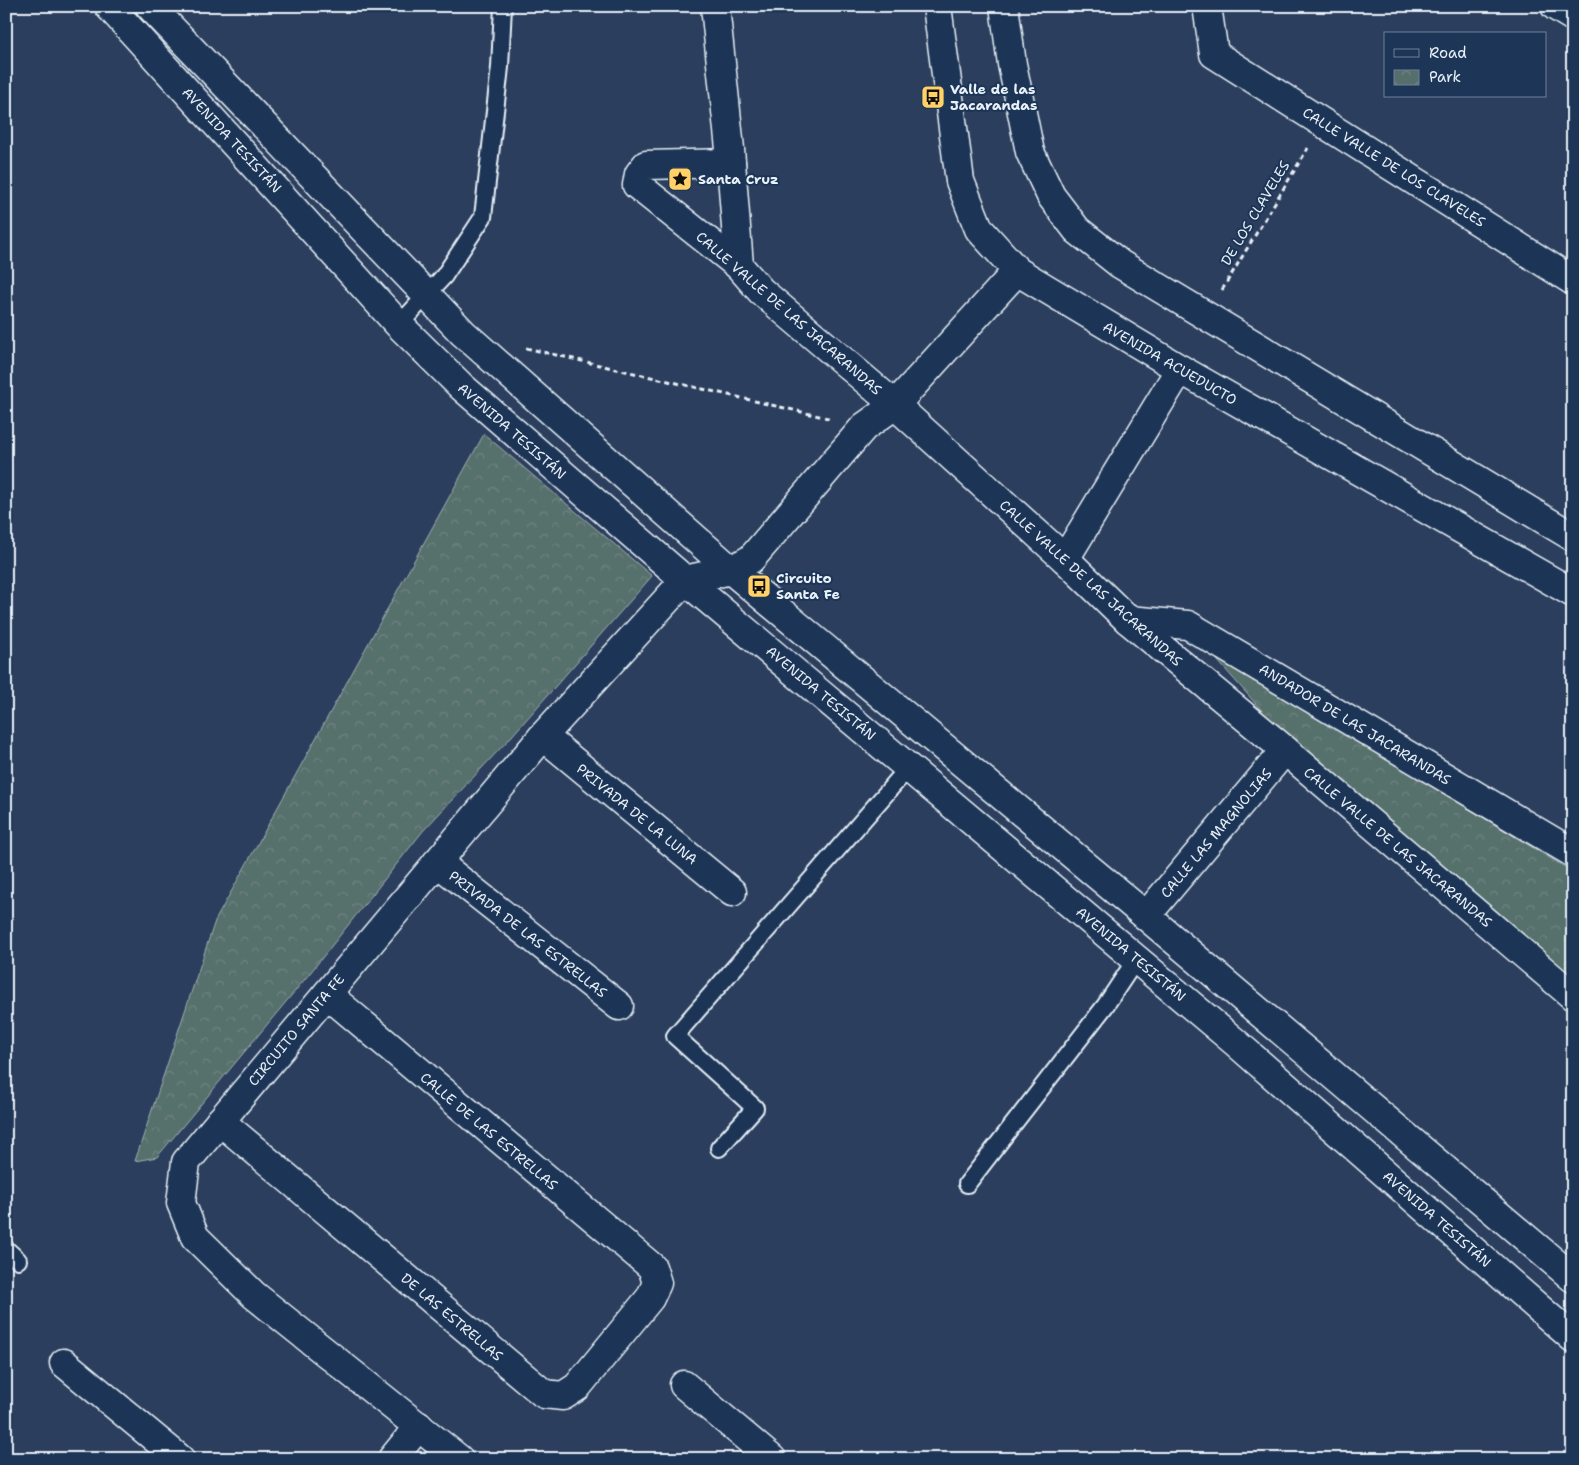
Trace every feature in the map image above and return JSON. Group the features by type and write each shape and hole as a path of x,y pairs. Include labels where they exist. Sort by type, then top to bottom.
{"street":[{"name":"AVENIDA TESISTÁN","path":"109,6 399,325 462,387 685,580 1137,958 1573,1338"},
{"path":"150,6 427,297 464,333 731,570 1146,916 1573,1278"},
{"path":"715,6 731,162 738,266"},
{"name":"AVENIDA ACUEDUCTO","path":"937,6 960,180 979,230 1017,272 1180,370 1573,593"},
{"path":"1004,6 1012,64 1030,152 1051,196 1077,230 1120,264 1573,537"},
{"name":"CALLE VALLE DE LOS CLAVELES","path":"1207,6 1214,54 1573,281"},
{"path":"1556,6 1573,17"},
{"name":"CALLE VALLE DE LAS JACARANDAS","path":"731,162 646,165 640,174 637,185 738,266 761,291 895,405 1065,559 1128,620 1285,750 1573,996"},
{"path":"685,580 731,570 751,558 864,427 895,405 1017,272"},
{"path":"1065,559 1180,370"},
{"name":"CIRCUITO SANTA FE","path":"459,1459 254,1295 195,1237 181,1203 186,1162 542,736 685,580"},
{"name":"ANDADOR DE LAS JACARANDAS","path":"1128,620 1188,625 1573,854"},
{"name":"PRIVADA DE LA LUNA","path":"542,736 732,892"},
{"name":"CALLE LAS MAGNOLIAS","path":"1146,916 1285,750"},
{"name":"PRIVADA DE LAS ESTRELLAS","path":"437,862 619,1006"},
{"name":"CALLE DE LAS ESTRELLAS","path":"327,994 652,1267"},
{"name":"DE LAS ESTRELLAS","path":"220,1121 544,1394 563,1396 577,1387 650,1298 657,1283 652,1267"},
{"path":"64,1363 180,1459"},
{"path":"684,1385 772,1459"},
{"path":"392,1459 419,1426"}],"lane":[{"path":"399,325 427,297 444,276 483,217 500,68 503,6"},
{"path":"719,1148 756,1108 674,1036 909,767"},
{"path":"967,1184 1105,1006 1137,958"}],"path":[{"name":"DE LOS CLAVELES","path":"1206,316 1323,122"},
{"path":"519,346 864,427"}],"green space":[{"path":"484,434 652,576 511,737 423,831 310,973 157,1157 135,1161 215,921"},
{"path":"1210,652 1573,872 1573,979 1294,747"}],"place":[{"name":"Valle de las Jacarandas","path":"933,97"},
{"name":"Santa Cruz","path":"680,179"},
{"name":"Circuito Santa Fe","path":"759,586"}]}
